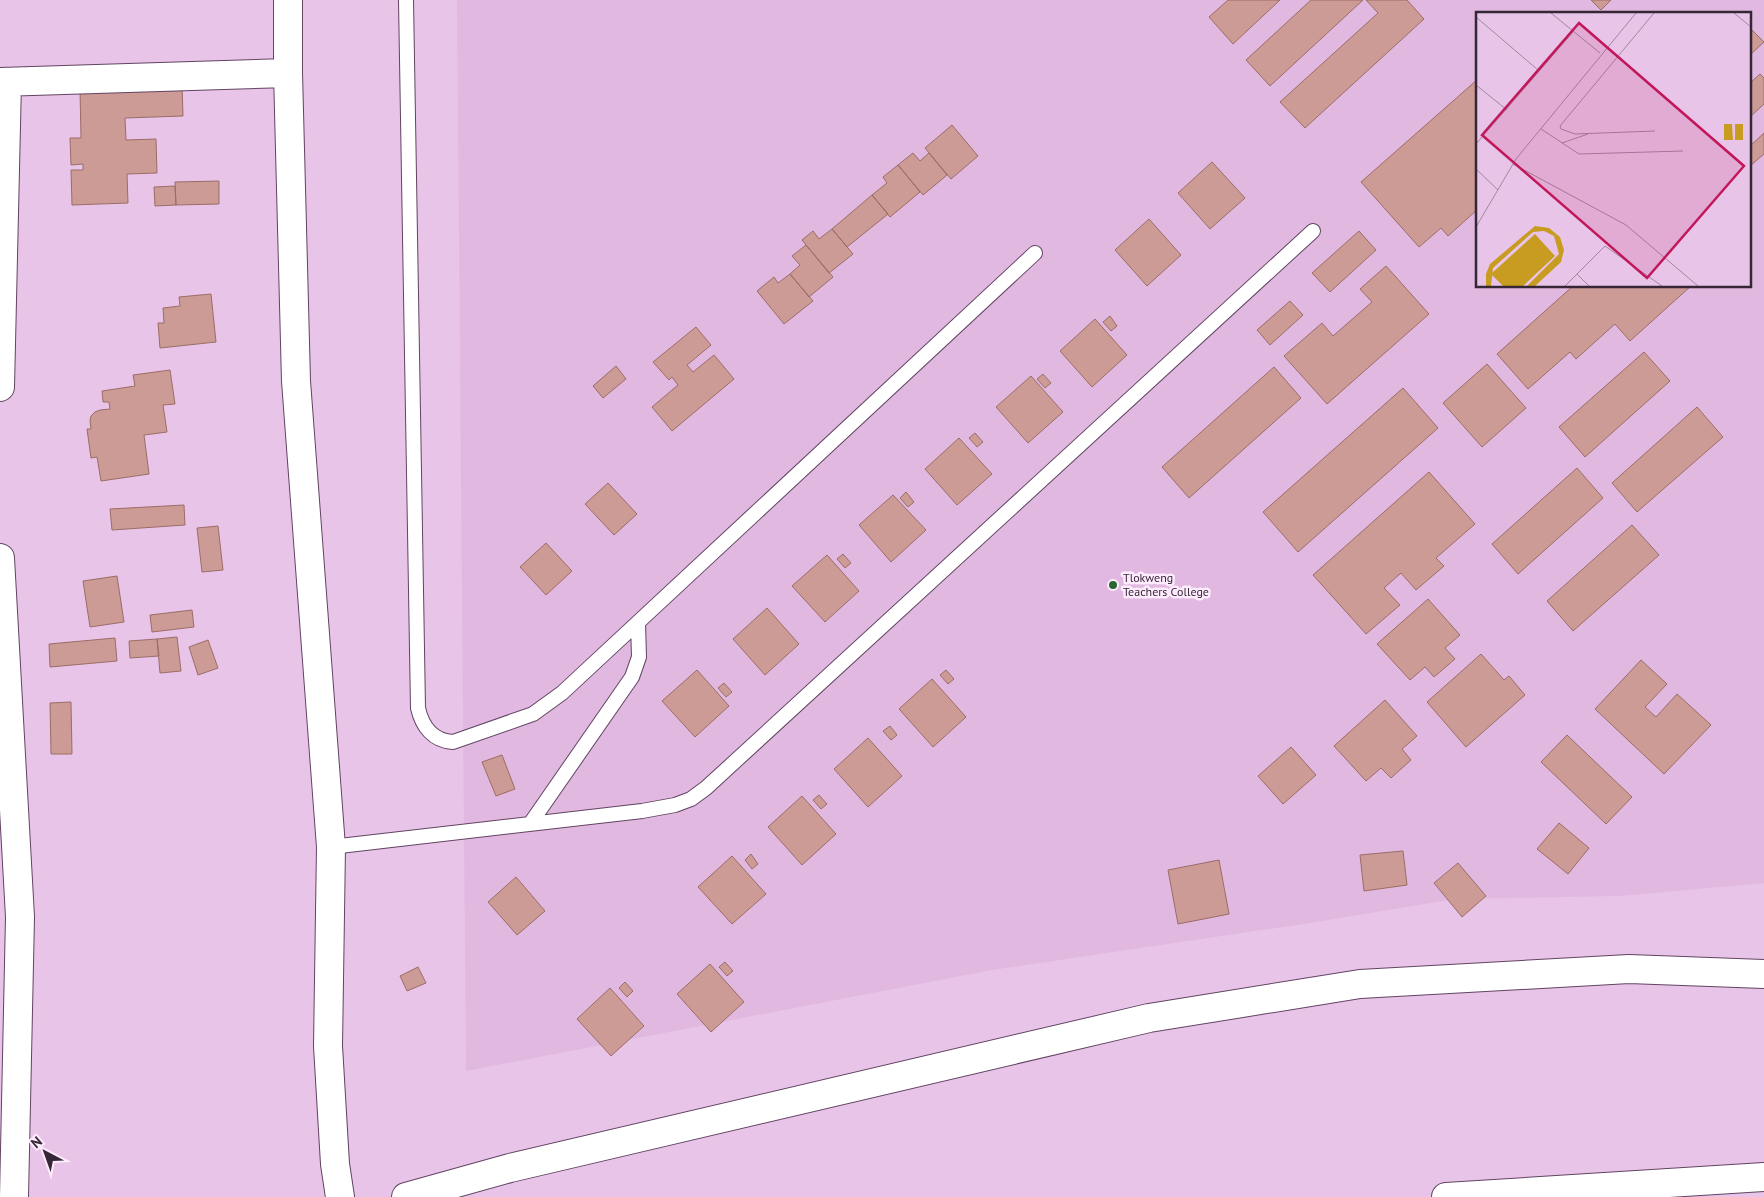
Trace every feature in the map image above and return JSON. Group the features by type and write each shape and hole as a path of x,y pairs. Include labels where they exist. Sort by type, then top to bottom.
{"street":[{"path":"288,0 288,72 296,381 330,847 328,1046 335,1164 340,1197"},
{"path":"0,387 4,82 288,72"},
{"path":"0,558 10,917 14,1197"},
{"path":"406,1197 510,1168 1159,1016 1360,984 1629,969 1764,974"},
{"path":"1446,1197 1764,1178"}],"lane":[{"path":"406,0 418,708 421,721 440,740 454,742 533,714 562,693 1035,253"},
{"path":"330,847 642,811 675,805 692,799 1313,231"},
{"path":"530,824 632,677 640,657 638,623"}],"shaded area":[{"name":"Tlokweng Teachers College","path":"457,0 1764,0 1764,883 1620,896 1455,899 1310,923 992,970 466,1071"}],"building":[{"path":"1228,0 1280,0 1233,44 1209,17"},
{"path":"1311,0 1363,0 1270,86 1246,60"},
{"path":"1366,0 1407,0 1424,19 1305,128 1280,102 1378,13"},
{"path":"1591,0 1611,0 1601,10"},
{"path":"1752,30 1764,42 1752,53"},
{"path":"1760,74 1764,78 1764,104 1752,115 1752,81"},
{"path":"1476,81 1476,211 1448,236 1441,228 1419,247 1361,182"},
{"path":"182,84 183,116 125,118 126,140 156,139 157,173 127,174 128,203 72,205 71,170 83,170 83,164 71,165 70,138 81,138 80,89"},
{"path":"952,125 978,156 951,179 925,148"},
{"path":"1764,133 1764,154 1752,164 1752,144"},
{"path":"913,153 920,161 929,153 947,175 923,195 898,165"},
{"path":"1212,162 1245,198 1210,229 1178,193"},
{"path":"898,165 920,192 890,217 872,195 887,183 883,177"},
{"path":"219,181 219,204 176,205 175,182"},
{"path":"175,186 176,205 155,206 154,187"},
{"path":"872,195 888,214 847,247 832,229"},
{"path":"1149,219 1181,255 1147,286 1115,250"},
{"path":"832,229 853,254 829,273 802,240 813,231 819,239"},
{"path":"1359,231 1376,250 1330,292 1312,273"},
{"path":"806,245 833,277 809,297 790,274 800,265 792,256"},
{"path":"1386,266 1429,314 1327,404 1284,356 1322,323 1333,336 1372,302 1360,289"},
{"path":"790,274 813,301 784,324 757,291 774,277 778,283"},
{"path":"1571,288 1689,288 1630,341 1615,324 1576,359 1570,352 1528,389 1497,354"},
{"path":"211,294 216,342 160,348 158,323 164,323 163,308 180,306 179,297"},
{"path":"1290,301 1303,315 1270,345 1257,330"},
{"path":"1110,316 1117,326 1111,331 1103,322"},
{"path":"1095,319 1127,355 1092,387 1060,351"},
{"path":"696,327 711,345 687,365 693,372 714,355 734,379 672,431 652,407 678,385 672,377 669,380 653,362"},
{"path":"1644,352 1670,381 1585,457 1559,427"},
{"path":"1487,364 1526,408 1482,447 1443,403"},
{"path":"616,366 626,379 603,398 593,386"},
{"path":"1274,367 1301,398 1189,498 1162,467"},
{"path":"170,370 175,404 163,405 167,432 144,435 149,474 101,481 97,457 91,458 87,429 91,429 91,416 95,412 110,409 109,402 103,402 102,391 135,386 133,375"},
{"path":"1043,374 1051,383 1045,388 1037,379"},
{"path":"1031,376 1063,412 1028,443 996,407"},
{"path":"1403,388 1438,428 1298,552 1263,512"},
{"path":"1697,407 1723,437 1637,512 1612,483"},
{"path":"975,433 983,442 977,447 969,438"},
{"path":"959,438 992,474 957,505 925,469"},
{"path":"1577,468 1603,498 1518,574 1492,544"},
{"path":"1429,472 1475,524 1436,558 1444,566 1416,590 1401,573 1384,588 1400,605 1366,634 1313,575"},
{"path":"608,483 637,514 614,535 585,504"},
{"path":"906,492 914,502 908,507 900,498"},
{"path":"893,495 926,530 891,562 859,525"},
{"path":"184,505 185,525 112,530 110,509"},
{"path":"1632,525 1659,555 1573,631 1547,601"},
{"path":"218,526 223,570 202,572 197,528"},
{"path":"546,543 572,571 546,595 520,567"},
{"path":"843,554 851,563 845,568 837,559"},
{"path":"827,555 859,591 825,622 792,586"},
{"path":"117,576 124,622 90,627 83,581"},
{"path":"1428,599 1460,635 1445,648 1455,659 1434,677 1425,667 1410,680 1377,644"},
{"path":"767,608 799,644 765,675 733,639"},
{"path":"192,610 194,627 152,632 150,615"},
{"path":"177,637 181,671 160,673 157,639"},
{"path":"115,638 117,661 50,667 49,644"},
{"path":"157,639 159,656 130,658 129,641"},
{"path":"208,640 218,668 198,675 189,647"},
{"path":"1481,654 1504,680 1509,676 1525,695 1466,747 1427,702"},
{"path":"1641,660 1667,684 1645,707 1656,717 1677,694 1711,725 1664,774 1595,709"},
{"path":"697,670 729,706 695,737 662,701"},
{"path":"946,670 954,679 948,684 940,675"},
{"path":"932,679 966,717 933,747 899,709"},
{"path":"724,683 732,692 726,697 718,688"},
{"path":"1385,700 1417,736 1402,749 1411,760 1391,778 1381,768 1366,781 1334,746"},
{"path":"71,702 72,754 51,754 50,703"},
{"path":"890,726 897,735 891,740 883,731"},
{"path":"1567,735 1632,797 1606,824 1541,762"},
{"path":"868,738 902,776 868,807 834,769"},
{"path":"1291,747 1316,775 1283,804 1258,776"},
{"path":"502,755 515,789 496,796 482,762"},
{"path":"819,795 827,804 821,809 813,800"},
{"path":"802,796 836,834 802,865 768,827"},
{"path":"1559,823 1589,848 1568,874 1537,849"},
{"path":"1403,851 1407,885 1364,891 1360,855"},
{"path":"751,854 758,864 752,869 745,860"},
{"path":"732,856 766,894 732,924 698,887"},
{"path":"1219,860 1229,914 1178,924 1168,870"},
{"path":"1458,863 1486,896 1462,917 1434,883"},
{"path":"516,877 545,911 517,935 488,902"},
{"path":"725,962 733,971 727,976 719,967"},
{"path":"710,964 744,1002 711,1032 677,994"},
{"path":"418,967 426,983 407,991 400,976"},
{"path":"625,982 633,991 627,997 619,988"},
{"path":"610,988 644,1026 611,1056 577,1019"}],"place":[{"name":"Tlokweng Teachers College","path":"1113,585"}]}
